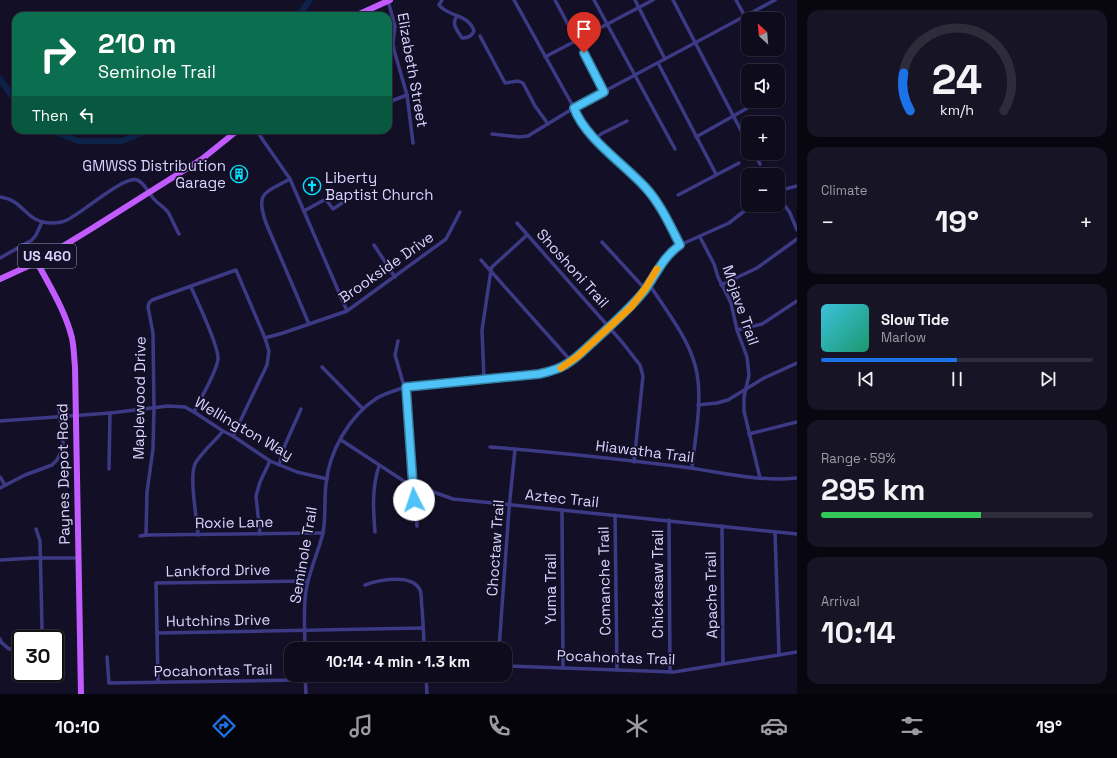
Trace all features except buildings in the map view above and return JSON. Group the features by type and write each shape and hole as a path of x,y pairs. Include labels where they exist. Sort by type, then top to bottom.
{"main road":[{"path":"364,12 389,1"},
{"name":"US 460","path":"0,279 37,262 92,228 207,155 233,134"},
{"name":"Paynes Depot Road","path":"37,262 63,309 72,338 75,366 81,694"}],"street":[{"path":"442,0 439,5 442,9 466,20 473,27 473,34 466,38 462,38 454,23 457,16"},
{"path":"514,0 574,108 577,118 588,132 651,193 680,245"},
{"path":"555,0 604,92"},
{"path":"594,0 675,150"},
{"path":"635,0 665,59"},
{"path":"546,57 653,0"},
{"path":"673,0 741,130"},
{"path":"736,0 743,12"},
{"path":"752,12 775,0"},
{"name":"Elizabeth Street","path":"389,1 392,12"},
{"name":"Elizabeth Street","path":"392,14 395,26 393,43 395,56 407,95 413,143"},
{"path":"492,134 524,137 574,108 741,18"},
{"path":"480,36 505,83 518,81 523,83 535,106 548,124"},
{"path":"658,63 716,174"},
{"path":"392,101 407,95"},
{"path":"696,137 747,108"},
{"path":"595,139 601,134 627,121"},
{"path":"259,134 290,179 347,311"},
{"path":"758,160 760,164"},
{"path":"678,195 739,162"},
{"path":"0,197 14,200 34,219 52,223 68,220 95,200 128,180 136,179 141,181 148,192 168,213 179,234"},
{"path":"290,179 264,195 261,200 261,209 309,324"},
{"path":"785,189 797,186"},
{"path":"304,210 324,200 327,201 333,209 359,192"},
{"path":"785,206 790,213 797,230"},
{"name":"Brookside Drive","path":"265,338 283,334 347,311 446,239 460,212"},
{"name":"Seminole Trail","path":"305,642 305,601 308,581 322,533 327,479 331,459 341,440 363,409 384,394 406,387 551,372 571,361 631,307 649,284 663,260 671,251 680,245 729,223 743,212"},
{"path":"0,258 32,240 42,222"},
{"name":"Shoshoni Trail","path":"517,223 609,327 640,365 643,376 634,462"},
{"path":"484,380 482,330 490,270 527,235"},
{"name":"Mojave Trail","path":"700,237 714,264 721,285 731,303 737,330 749,365 749,375 744,397 744,411 760,478"},
{"path":"721,285 756,268 797,239"},
{"path":"602,242 645,289"},
{"path":"374,245 395,277"},
{"path":"481,260 571,361"},
{"path":"194,412 216,367 218,356 214,340 191,287 236,270 265,338 269,351 267,365 233,436"},
{"path":"649,284 679,331 695,365 698,378 698,405 692,468"},
{"name":"Maplewood Drive","path":"146,535 147,492 153,449 154,408 153,334 148,307 152,300 191,287"},
{"path":"737,330 762,324 797,301"},
{"path":"398,341 395,350 395,359 406,387 417,526"},
{"path":"698,405 723,401 764,378 797,363"},
{"path":"322,367 363,409"},
{"name":"Wellington Way","path":"0,421 110,413 174,406 184,407 223,432 233,436 270,461 297,472 327,479"},
{"path":"0,488 25,475 50,466 57,460 63,443 58,408"},
{"path":"279,465 285,445 300,409"},
{"path":"109,469 110,413"},
{"path":"749,434 797,422"},
{"path":"198,535 193,480 194,468 198,459 223,432"},
{"name":"Aztec Trail","path":"341,440 413,488 425,489 453,499 797,534"},
{"name":"Hiawatha Trail","path":"490,446 692,468 760,478 797,478"},
{"name":"Choctaw Trail","path":"500,642 515,449"},
{"path":"260,534 256,496 260,482 270,461"},
{"path":"375,532 373,491 379,466"},
{"path":"0,477 5,485"},
{"name":"Yuma Trail","path":"562,510 563,668"},
{"name":"Comanche Trail","path":"615,515 617,670"},
{"name":"Chickasaw Trail","path":"669,520 670,672"},
{"name":"Apache Trail","path":"722,526 723,664"},
{"path":"36,529 40,541 42,630"},
{"path":"775,532 779,655"},
{"name":"Roxie Lane","path":"146,535 322,533"},
{"path":"140,536 146,535"},
{"path":"0,560 78,558"},
{"path":"364,585 379,580 404,579 414,583 420,590 424,642"},
{"name":"Lankford Drive","path":"158,682 156,583 308,581"},
{"name":"Hutchins Drive","path":"157,633 423,628"},
{"path":"0,639 1,642 10,649 12,649"},
{"name":"Pocahontas Trail","path":"512,666 670,672 797,652"},
{"name":"Pocahontas Trail","path":"107,657 109,683 284,680"},
{"path":"305,682 306,694"},
{"path":"426,682 427,694"}],"waterway":[{"path":"301,12 310,0"},
{"path":"0,79 12,96"},
{"path":"61,134 78,141 122,141 140,134"}],"slow traffic":[{"path":"561,368 578,356 631,307 645,289 657,269"}],"place":[{"name":"GMWSS Distribution Garage","path":"239,174"},
{"name":"Liberty Baptist Church","path":"312,186"}],"route":[{"path":"414,500 406,387 539,374 551,372 566,365 578,356 631,307 645,289 663,260 671,251 680,245 667,219 651,193 588,132 577,118 574,108 604,92 584,53"}]}
